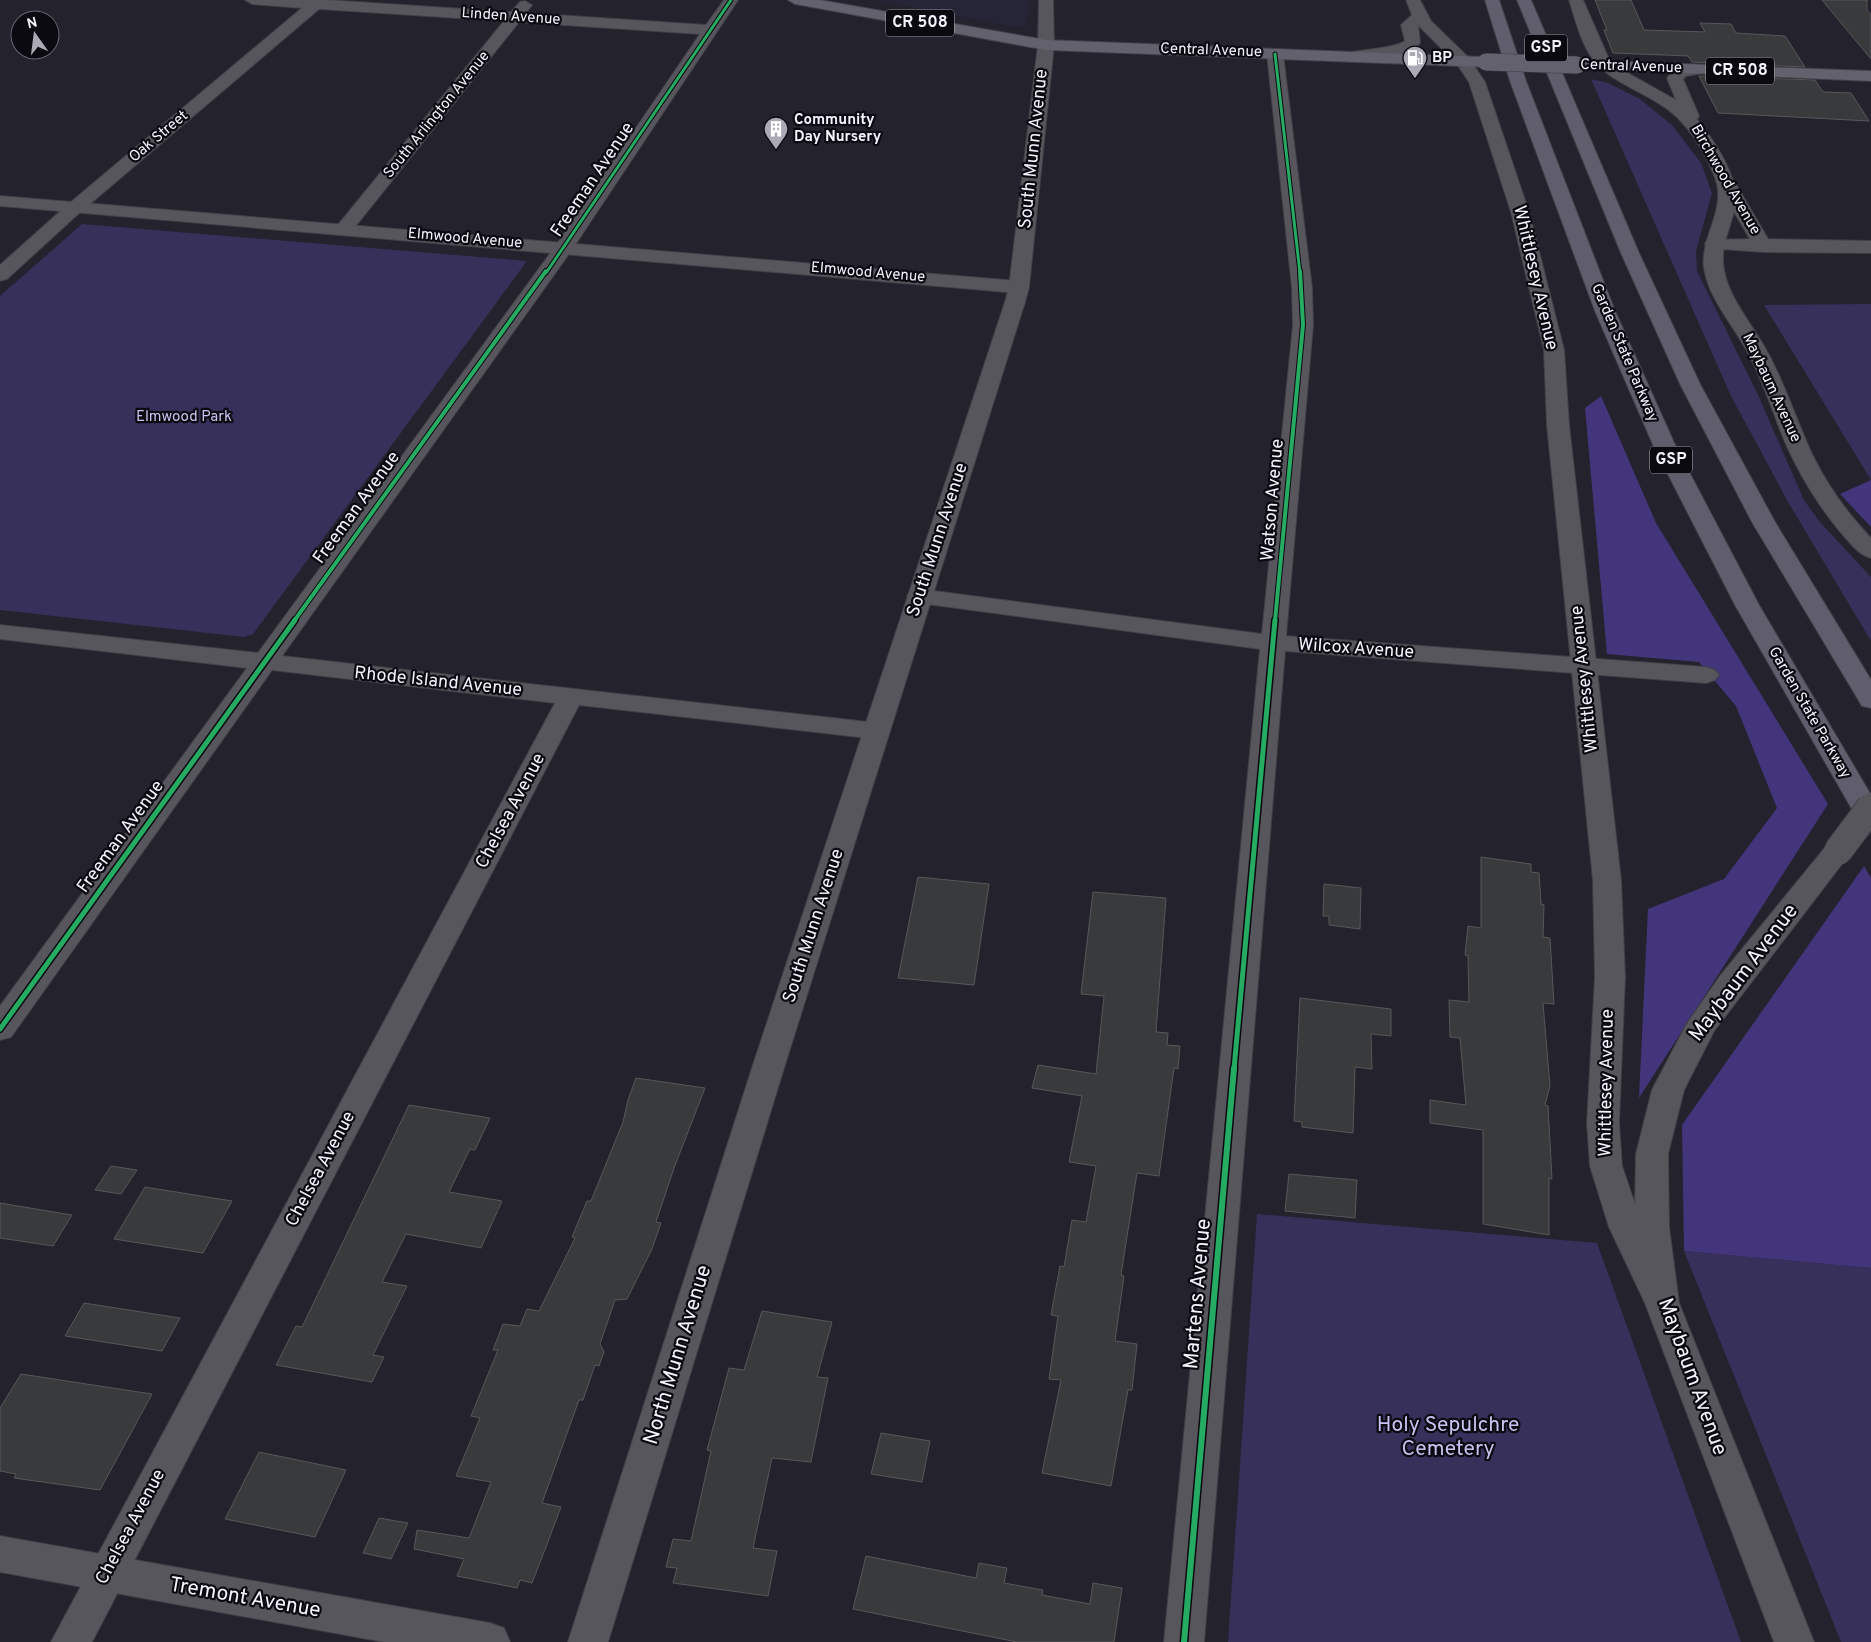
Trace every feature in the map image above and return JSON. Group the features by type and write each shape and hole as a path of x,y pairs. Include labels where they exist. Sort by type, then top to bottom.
{"highway":[{"name":"Garden State Parkway","path":"1492,0 1518,81 1605,312 1665,447 1747,605 1871,818"},
{"name":"GSP","path":"1524,0 1567,97 1643,284 1707,417 1792,572 1871,700"},
{"path":"1478,8 1518,81"},
{"path":"1552,29 1567,97"}],"main road":[{"name":"Central Avenue","path":"795,0 1046,45 1870,77"}],"street":[{"name":"Linden Avenue","path":"252,0 318,2 711,30"},
{"name":"South Arlington Avenue","path":"344,229 529,0"},
{"name":"Freeman Avenue","path":"0,1029 263,662 564,248 731,0"},
{"name":"South Munn Avenue","path":"768,1068 1019,287 1046,45 1046,0"},
{"path":"1347,56 1389,52 1407,48 1412,43 1413,38 1409,24 1418,17 1413,0"},
{"path":"1576,0 1596,52 1609,66"},
{"name":"Oak Street","path":"0,276 76,207 318,2"},
{"name":"Whittlesey Avenue","path":"1418,17 1461,61 1477,82 1516,198 1552,338 1558,425 1608,910 1610,978 1603,1123 1606,1166 1626,1228 1662,1303"},
{"name":"Watson Avenue","path":"1244,950 1303,325 1302,288 1275,54"},
{"name":"Birchwood Avenue","path":"1609,66 1672,104 1696,126 1763,246"},
{"path":"1696,126 1675,78 1681,72 1698,70"},
{"name":"Maybaum Avenue","path":"1725,181 1728,202 1714,244 1713,262 1716,278 1767,371 1807,466 1839,516 1871,551"},
{"name":"Elmwood Avenue","path":"0,201 1019,287"},
{"path":"1714,244 1871,247"},
{"name":"Wilcox Avenue","path":"919,596 1274,643 1706,675"},
{"name":"Rhode Island Avenue","path":"0,632 877,730"},
{"name":"Chelsea Avenue","path":"71,1642 571,697"},
{"name":"Maybaum Avenue","path":"1794,1642 1662,1303 1652,1227 1651,1178 1656,1132 1668,1090 1687,1050 1716,1003 1871,807"},
{"name":"Martens Avenue","path":"1184,1642 1244,950"},
{"name":"North Munn Avenue","path":"588,1642 768,1068"},
{"name":"Tremont Avenue","path":"0,1554 490,1642"}],"shaded area":[{"path":"874,0 1029,0 1027,26 1010,26"},
{"path":"1601,396 1656,523 1828,804 1639,1098 1648,909 1724,879 1777,808 1736,706 1699,662 1607,654 1585,408"},
{"path":"1871,480 1871,527 1840,494"},
{"path":"1864,866 1871,878 1871,1268 1684,1251 1682,1125"}],"green space":[{"path":"1591,79 1608,83 1640,99 1673,126 1701,163 1712,193 1696,251 1697,271 1758,395 1804,500 1819,521 1871,577 1871,641 1788,502 1731,396"},
{"name":"Elmwood Park","path":"82,224 527,261 253,634 244,637 0,610 0,296"},
{"path":"1871,304 1871,480 1764,305"},
{"name":"Holy Sepulchre Cemetery","path":"1257,1214 1597,1243 1741,1642 1228,1642"},
{"path":"1684,1251 1871,1268 1871,1642 1841,1642"}],"building":[{"path":"1595,0 1631,0 1644,30 1705,32 1700,23 1731,24 1736,33 1785,36 1805,67 1692,62 1688,56 1613,53 1604,30 1607,30"},
{"path":"1822,0 1867,0 1867,10 1871,15 1871,59"},
{"path":"1699,76 1815,80 1823,92 1851,93 1869,121 1718,113"},
{"path":"1481,857 1531,864 1531,872 1539,873 1541,904 1544,905 1543,937 1550,938 1554,1004 1543,1003 1550,1086 1545,1105 1548,1106 1552,1179 1549,1178 1549,1235 1483,1224 1483,1130 1430,1123 1430,1100 1466,1105 1460,1038 1450,1037 1449,1000 1469,1002 1468,956 1465,955 1468,926 1481,928"},
{"path":"918,877 989,884 974,985 898,978"},
{"path":"1324,884 1361,888 1360,929 1329,925 1329,916 1323,916"},
{"path":"1093,892 1166,898 1156,1032 1168,1033 1167,1045 1180,1046 1178,1069 1174,1068 1159,1176 1137,1173 1121,1275 1124,1276 1115,1341 1137,1344 1132,1390 1128,1390 1111,1486 1042,1473 1061,1380 1049,1379 1058,1316 1051,1315 1060,1266 1064,1267 1072,1220 1086,1222 1096,1166 1069,1162 1082,1096 1032,1088 1038,1065 1096,1074 1104,996 1081,994"},
{"path":"1300,998 1391,1009 1391,1036 1371,1034 1372,1069 1355,1067 1353,1133 1302,1127 1302,1122 1294,1121"},
{"path":"636,1078 705,1088 674,1168 656,1222 661,1223 652,1249 627,1299 615,1300 600,1344 604,1352 599,1366 595,1365 583,1400 579,1400 542,1503 561,1507 532,1583 520,1580 517,1588 457,1576 464,1559 414,1549 417,1530 469,1538 491,1482 456,1476 480,1418 471,1416 498,1350 493,1350 503,1324 520,1326 527,1309 539,1311 575,1238 572,1237 587,1201 591,1201 623,1122"},
{"path":"409,1105 490,1118 475,1150 470,1149 449,1192 502,1201 481,1248 406,1234 382,1282 407,1286 373,1355 384,1357 372,1382 276,1365 296,1326 302,1327"},
{"path":"111,1166 137,1170 121,1194 95,1190"},
{"path":"1289,1174 1357,1180 1355,1218 1285,1211"},
{"path":"145,1187 232,1201 203,1253 114,1239"},
{"path":"0,1203 72,1215 53,1246 0,1238"},
{"path":"84,1303 180,1318 162,1351 65,1336"},
{"path":"762,1311 832,1322 817,1377 828,1378 811,1462 772,1458 753,1548 777,1551 768,1596 673,1583 677,1568 666,1567 673,1539 691,1541 711,1451 707,1450 729,1368 744,1370"},
{"path":"21,1374 152,1394 100,1490 14,1478 16,1474 0,1471 0,1408"},
{"path":"881,1433 930,1441 922,1482 871,1474"},
{"path":"259,1452 346,1470 315,1537 225,1519"},
{"path":"379,1518 408,1523 391,1559 363,1553"},
{"path":"866,1556 976,1578 979,1563 1007,1568 1004,1583 1043,1590 1042,1595 1090,1604 1093,1583 1122,1588 1114,1642 1017,1642 853,1609"}],"cycle path":[{"path":"0,1029 564,247 731,0"},
{"path":"1184,1642 1244,950 1303,325 1302,288 1275,54"}],"place":[{"name":"BP","path":"1415,79"},
{"name":"Community Day Nursery","path":"776,150"}]}
